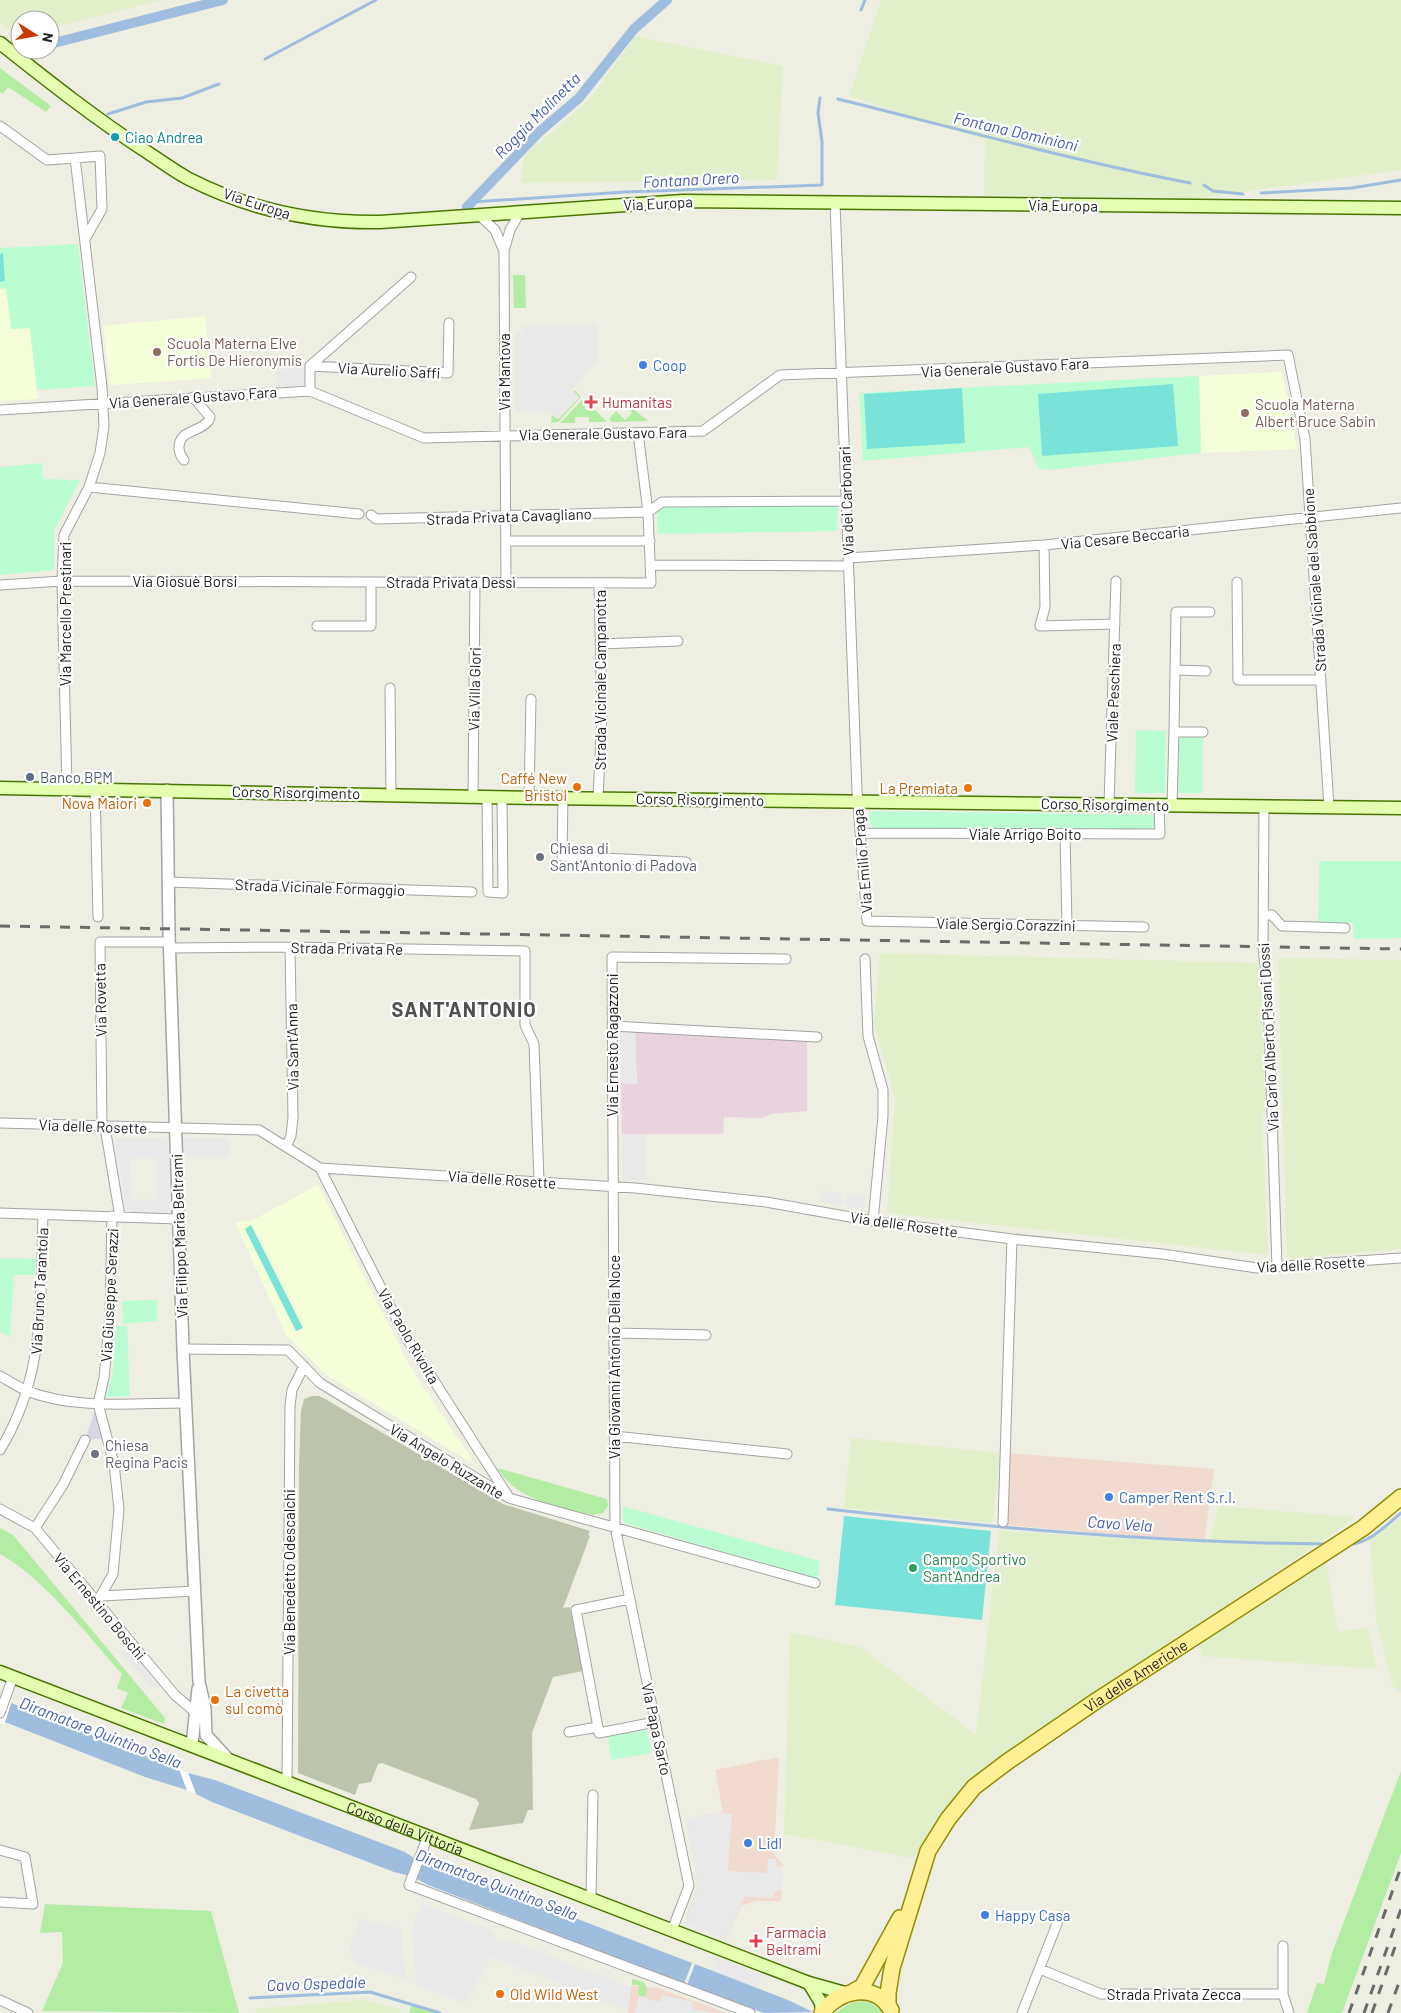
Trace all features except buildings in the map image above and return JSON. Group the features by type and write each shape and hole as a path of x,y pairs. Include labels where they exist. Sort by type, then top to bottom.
{"main road":[{"name":"Via Europa","path":"0,44 116,132 188,178 224,194 266,208 302,217 350,222 683,201 1401,208"},
{"name":"Via Europa","path":"1368,208 1401,211"},
{"name":"Corso Risorgimento","path":"0,788 95,788 563,798 857,800 1401,808"},
{"name":"Via delle Americhe","path":"892,2009 892,1968 913,1893 928,1850 948,1818 974,1787 1007,1762 1096,1702 1363,1528 1401,1497"},
{"name":"Corso della Vittoria","path":"0,1672 809,1983 850,1992"},
{"name":"Via delle Americhe","path":"822,2013 832,2002 862,1987 913,1893"},
{"path":"809,1983 821,2003 822,2013"},
{"path":"850,1992 873,1994 892,2009"}],"street":[{"path":"0,126 47,160 100,156 102,210 85,239"},
{"name":"Via Marcello Prestinari","path":"67,788 62,581 64,535 89,486 100,453 104,426 104,403 75,158"},
{"name":"Via dei Carbonari","path":"835,202 857,800"},
{"name":"Via Mantova","path":"506,582 504,251 510,230 520,212"},
{"name":"Via Mantova","path":"479,215 495,230 504,251"},
{"path":"310,391 310,366 411,277"},
{"name":"Via Aurelio Saffi","path":"310,366 448,373 449,323"},
{"name":"Via Generale Gustavo Fara","path":"0,410 310,391 424,438 703,431 780,375 1288,354"},
{"name":"Strada Vicinale del Sabbione","path":"1288,354 1306,439 1328,807"},
{"path":"184,460 179,450 179,442 182,436 209,420 210,417 194,397"},
{"name":"Strada Vicinale Campanotta","path":"598,798 602,715 599,583 651,583 648,512 638,433"},
{"path":"89,486 358,514"},
{"path":"648,512 662,502 846,501"},
{"name":"Via Cesare Beccaria","path":"650,565 848,562 1044,545 1401,508"},
{"name":"Strada Privata Cavagliano","path":"371,515 376,520 648,512"},
{"path":"506,541 650,541"},
{"path":"1044,545 1045,607 1040,626 1115,624"},
{"name":"Via Giosuè Borsi","path":"0,585 62,581 371,582"},
{"name":"Viale Peschiera","path":"1109,804 1116,581"},
{"name":"Strada Privata Dessì","path":"318,626 371,626 371,582 599,583"},
{"name":"Via Villa Glori","path":"473,796 475,582"},
{"path":"1237,582 1238,680 1321,680"},
{"path":"1166,805 1174,732 1176,612 1210,612"},
{"path":"600,644 678,641"},
{"path":"1175,670 1206,671"},
{"path":"390,688 391,794"},
{"path":"529,797 531,699"},
{"path":"1174,732 1204,732"},
{"path":"95,788 98,917"},
{"name":"Via Filippo Maria Beltrami","path":"167,790 169,945 185,1403 199,1682 205,1708 206,1735"},
{"path":"486,796 488,892 503,893 502,797"},
{"path":"563,798 562,856 686,862"},
{"name":"Via Emilio Praga","path":"857,800 867,922"},
{"name":"Viale Arrigo Boito","path":"860,833 1160,834 1166,805"},
{"name":"Via Carlo Alberto Pisani Dossi","path":"1264,806 1264,964 1268,993 1277,1268"},
{"path":"1065,834 1067,926"},
{"name":"Strada Vicinale Formaggio","path":"168,882 472,892"},
{"path":"1263,914 1272,915 1282,926 1345,928"},
{"name":"Viale Sergio Corazzini","path":"867,922 1144,927"},
{"name":"Via Rovetta","path":"103,1127 100,942 169,945"},
{"name":"Strada Privata Re","path":"169,945 525,951 525,1025 534,1044 539,1181"},
{"name":"Via Sant'Anna","path":"286,1147 291,1136 293,1117 290,947"},
{"name":"Via Ernesto Ragazzoni","path":"612,1187 612,957 786,958"},
{"path":"865,959 868,1036 883,1090 883,1116 873,1221"},
{"path":"612,1026 817,1037"},
{"name":"Via delle Rosette","path":"0,1123 175,1130 259,1130 320,1168 539,1181 766,1202 873,1221 1012,1239 1162,1254 1256,1268 1401,1258"},
{"name":"Via Giuseppe Serazzi","path":"98,1404 104,1378 110,1316 116,1216 103,1127"},
{"name":"Via Paolo Rivolta","path":"320,1168 406,1337 509,1498"},
{"name":"Via Giovanni Antonio Della Noce","path":"612,1187 615,1527"},
{"path":"0,1213 178,1219"},
{"name":"Via Bruno Tarantola","path":"0,1450 18,1417 36,1362 39,1338 43,1215"},
{"path":"1003,1522 1012,1239"},
{"path":"614,1333 706,1335"},
{"name":"Via Angelo Ruzzante","path":"183,1349 288,1350 320,1383 509,1498 816,1583"},
{"name":"Via Benedetto Odescalchi","path":"287,1782 290,1406 292,1390 304,1366"},
{"path":"0,1376 28,1391 66,1401 98,1404 185,1403"},
{"path":"98,1404 114,1464 119,1509 113,1574 100,1599"},
{"path":"614,1436 787,1454"},
{"path":"35,1528 63,1485 86,1440"},
{"name":"Via Ernestino Boschi","path":"0,1509 35,1528 100,1599 175,1695 194,1712"},
{"name":"Via Papa Sarto","path":"615,1527 689,1886 672,1930"},
{"path":"100,1599 195,1592"},
{"path":"630,1599 576,1610 599,1733 655,1722"},
{"path":"0,1713 13,1677"},
{"name":"Via Filippo Maria Beltrami","path":"196,1746 194,1712 199,1682"},
{"path":"569,1732 598,1726"},
{"path":"196,1746 206,1735 229,1760"},
{"path":"591,1898 593,1795"},
{"path":"428,1836 411,1881 750,2013"},
{"path":"0,1850 25,1857 33,1904 0,1902"},
{"path":"1022,2013 1060,1916"},
{"path":"1283,1946 1283,1994 1289,2013"},
{"name":"Strada Privata Zecca","path":"1040,1969 1101,1994 1283,1994"},
{"path":"0,2000 28,2013"}],"shaded area":[{"path":"0,0 161,0 60,25 60,10 10,10 10,30 0,23"},
{"path":"881,0 1401,0 1401,170 1193,199 984,196 985,140 849,96"},
{"path":"635,36 783,66 777,180 521,183 524,156 590,99"},
{"path":"78,244 95,386 37,390 30,328 11,329 6,288 0,289 0,248"},
{"path":"3,253 5,281 0,282 0,254"},
{"path":"6,288 30,328 38,399 0,401 0,289"},
{"name":"Scuola Materna Elve Fortis De Hieronymis","path":"205,316 211,378 110,385 103,326"},
{"path":"597,324 598,359 572,390 579,397 557,419 549,412 515,412 515,333 522,333 522,326"},
{"path":"307,368 307,386 277,387 276,369"},
{"name":"Scuola Materna Albert Bruce Sabin","path":"1282,372 1297,449 1201,453 1199,376"},
{"path":"1199,376 1201,453 1049,470 1038,468 1029,447 863,461 859,393"},
{"path":"1173,384 1178,446 1042,456 1038,394"},
{"path":"962,388 965,443 867,449 864,394"},
{"path":"42,463 43,479 80,480 54,531 54,570 0,575 0,467"},
{"path":"838,503 837,531 658,534 657,508 664,505"},
{"path":"1136,730 1166,731 1165,793 1135,793"},
{"path":"1179,737 1203,737 1203,793 1178,793"},
{"path":"870,811 1156,815 1157,828 1153,832 875,829 869,822"},
{"path":"1319,861 1401,861 1401,938 1354,939 1353,923 1318,922"},
{"path":"880,953 1257,963 1261,990 1266,1103 1262,1118 1268,1255 887,1213 896,1102 874,1023"},
{"path":"1278,958 1401,960 1401,1249 1295,1258 1287,1257"},
{"path":"620,1029 635,1030 637,1084 621,1083"},
{"path":"635,1030 807,1038 807,1111 771,1114 762,1118 724,1117 723,1134 622,1134 621,1083 637,1084"},
{"path":"622,1134 646,1134 645,1182 623,1179"},
{"path":"115,1138 167,1138 170,1214 127,1212","holes":["156,1158 157,1199 132,1200 130,1159"]},
{"path":"183,1138 229,1138 229,1157 184,1157"},
{"path":"318,1185 410,1367 471,1458 470,1462 327,1375 286,1335 235,1222 251,1221"},
{"path":"821,1191 844,1194 842,1205 819,1202"},
{"path":"847,1193 866,1196 864,1209 845,1206"},
{"path":"251,1225 303,1328 296,1331 245,1229"},
{"path":"0,1258 36,1259 35,1275 14,1275 10,1337 0,1331"},
{"path":"157,1300 157,1321 123,1324 122,1301"},
{"path":"116,1326 127,1326 130,1396 106,1397 113,1372"},
{"path":"319,1396 327,1400 503,1504 590,1531 588,1535 590,1536 563,1608 570,1607 583,1671 553,1677 532,1733 533,1810 528,1810 523,1823 469,1830 479,1803 476,1799 382,1763 378,1764 371,1782 359,1784 355,1795 298,1773 299,1464 301,1411 304,1399"},
{"path":"95,1410 107,1438 85,1440"},
{"path":"851,1438 1000,1453 993,1523 844,1508"},
{"name":"Camper Rent S.r.l.","path":"1007,1453 1214,1469 1204,1543 1007,1525"},
{"path":"622,1506 820,1561 818,1579 624,1523"},
{"path":"1219,1506 1355,1517 984,1770 947,1808 913,1858 784,1834 790,1632 860,1647 976,1735 999,1531 1209,1543"},
{"name":"Campo Sportivo Sant'Andrea","path":"844,1516 991,1531 982,1620 835,1605"},
{"path":"1401,1517 1401,1693 1393,1686 1377,1624 1370,1540"},
{"path":"1326,1563 1338,1631 1368,1628 1377,1669 1202,1656 1199,1645"},
{"path":"120,1652 132,1653 161,1688 150,1687"},
{"path":"11,1703 179,1769 187,1790 145,1777 5,1722"},
{"path":"647,1730 651,1753 611,1760 608,1736"},
{"path":"779,1757 774,1854 783,1865 781,1901 756,1901 741,1906 725,1939 686,1917 698,1886 686,1819 723,1812 715,1770"},
{"path":"188,1773 215,1780 405,1852 417,1860 410,1876 394,1872 212,1802 196,1794"},
{"path":"718,1813 732,1814 728,1871 767,1873 768,1859 776,1859 776,1866 783,1866 782,1891 774,1891 774,1898 744,1897 725,1939 685,1923 698,1886 686,1819"},
{"path":"421,1862 437,1865 692,1963 684,1984 428,1885 415,1878"},
{"path":"422,1903 495,1932 493,1938 507,1944 509,1940 630,1987 629,2011 491,1957 468,2001 461,2002 416,1985 412,1929"},
{"path":"359,1919 401,1929 406,1979 356,1964 349,1950"},
{"path":"716,1957 763,1974 758,1988 711,1970"},
{"path":"695,1964 788,2000 813,2012 764,2013 687,1985"},
{"path":"631,1986 658,1988 727,2013 628,2013"},
{"path":"662,1995 693,2002 692,2009 712,2013 635,2013 639,1996 660,2002"},
{"path":"363,2000 401,2009 400,2013 256,2013 255,2009"}],"green space":[{"path":"0,68 51,106 46,112 8,87 3,94 0,92"},
{"path":"513,275 525,275 526,308 514,308"},
{"path":"575,390 581,397 558,422 551,423 552,415 558,419 579,398 574,392"},
{"path":"583,399 585,409 594,409 607,422 589,422 589,417 575,417 575,423 560,423"},
{"path":"630,406 648,421 612,422 609,419 616,411 625,420 632,413 627,408"},
{"path":"497,1468 607,1499 608,1506 603,1513 594,1515 553,1505 515,1488"},
{"path":"0,1528 13,1535 165,1718 164,1724 121,1708 128,1693 117,1688 122,1674 49,1593 17,1565 0,1554"},
{"path":"1401,1771 1401,1853 1342,2013 1307,2013 1317,1983 1324,1984 1332,1953"},
{"path":"45,1904 211,1911 239,2013 42,2011 63,1963 62,1932 40,1933"},
{"path":"632,1979 644,1982 647,1988 646,1997 638,1995 639,1985 632,1985"},
{"path":"861,2001 870,2003 885,2013 835,2013 851,2003"},
{"path":"412,2004 441,2013 409,2013"}],"pier":[{"path":"0,1695 12,1700 4,1725 0,1723"},
{"path":"179,1769 188,1773 196,1794 187,1790"}],"waterway":[{"path":"60,41 223,0"},
{"path":"265,59 376,0"},
{"name":"Roggia Molinetta","path":"467,207 539,132 579,98 634,29 667,0"},
{"name":"Fontana Orero","path":"861,10 865,0"},
{"path":"108,114 146,102 182,98 219,84"},
{"name":"Fontana Orero","path":"472,202 625,192 822,185 822,142 818,113 820,98"},
{"name":"Fontana Dominioni","path":"838,99 1057,154 1190,183"},
{"name":"Fontana Dominioni","path":"1261,193 1352,188 1401,180"},
{"name":"Fontana Dominioni","path":"1204,185 1213,191 1243,194"},
{"name":"Cavo Vela","path":"828,1509 1078,1533 1203,1541 1328,1544"},
{"name":"Cavo Vela","path":"1350,1544 1364,1541 1371,1537 1401,1513"},
{"name":"Cavo Ospedale","path":"250,1998 370,1992 440,2013"}],"railway":[{"path":"0,926 1401,949"},
{"path":"1349,2013 1401,1867"},
{"path":"1364,2013 1401,1909"},
{"path":"1372,2013 1395,1947"},
{"path":"1388,2013 1401,1977"}],"place":[{"name":"Ciao Andrea","path":"115,137"},
{"name":"Scuola Materna Elve Fortis De Hieronymis","path":"157,352"},
{"name":"Coop","path":"643,365"},
{"name":"Humanitas","path":"591,402"},
{"name":"Scuola Materna Albert Bruce Sabin","path":"1245,413"},
{"name":"Banco BPM","path":"30,777"},
{"name":"Caffé New Bristol","path":"577,787"},
{"name":"La Premiata","path":"968,788"},
{"name":"Nova Maiori","path":"147,803"},
{"name":"Chiesa di Sant'Antonio di Padova","path":"540,857"},
{"name":"Chiesa Regina Pacis","path":"95,1454"},
{"name":"Camper Rent S.r.l.","path":"1109,1497"},
{"name":"Campo Sportivo Sant'Andrea","path":"913,1568"},
{"name":"La civetta sul comò","path":"215,1700"},
{"name":"Lidl","path":"748,1843"},
{"name":"Happy Casa","path":"985,1915"},
{"name":"Farmacia Beltrami","path":"756,1941"},
{"name":"Old Wild West","path":"500,1994"}],"district":[{"name":"SANT'ANTONIO","path":"464,1009"}],"water label":[{"name":"Diramatore Quintino Sella","path":"101,1732"},
{"name":"Diramatore Quintino Sella","path":"497,1884"}]}
